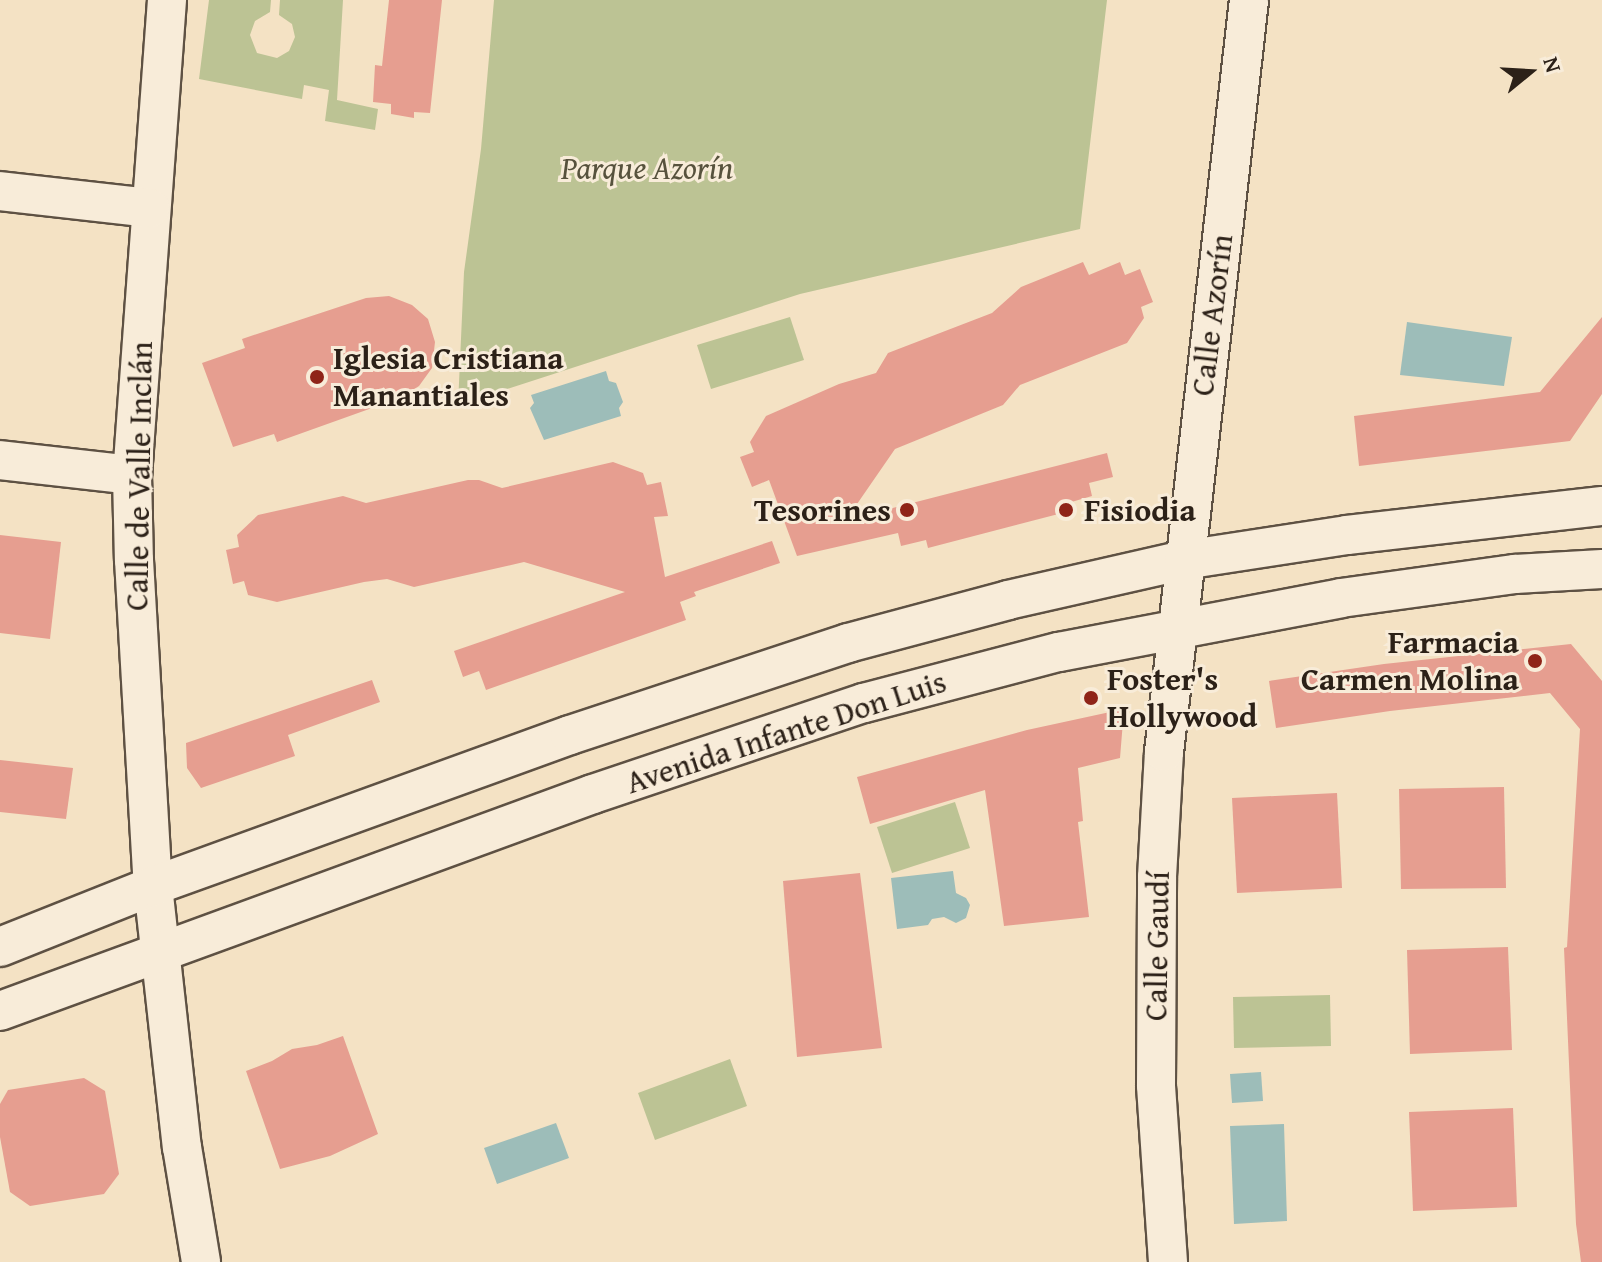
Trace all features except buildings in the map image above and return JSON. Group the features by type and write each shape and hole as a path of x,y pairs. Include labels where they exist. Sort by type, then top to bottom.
{"street":[{"name":"Calle de Valle Inclán","path":"167,0 132,475 137,660 153,886 182,1147 201,1262"},
{"name":"Calle Azorín","path":"1178,630 1249,0"},
{"path":"0,191 150,208"},
{"path":"0,460 132,475"},
{"name":"Avenida Infante Don Luis","path":"0,947 153,886 570,735 788,662 1008,600 1184,560 1347,535 1602,506"},
{"name":"Avenida Infante Don Luis","path":"0,1011 593,794 849,707 1059,652 1341,598 1515,574 1602,569"},
{"name":"Calle Gaudí","path":"1168,1262 1156,1085 1157,877 1167,716 1178,630"}],"green space":[{"path":"209,0 271,0 270,12 255,21 250,35 257,53 277,58 289,51 295,37 292,24 279,15 280,0 343,0 337,100 378,109 375,130 325,121 329,90 304,85 302,99 199,79"},
{"name":"Parque Azorín","path":"494,0 1107,0 1080,229 800,294 458,405 464,272 481,149"},
{"path":"790,317 804,360 711,389 697,345"},
{"path":"955,802 970,848 892,873 877,827"},
{"path":"1330,995 1331,1046 1234,1048 1233,997"},
{"path":"730,1059 747,1106 655,1140 638,1093"}],"water":[{"path":"1407,322 1512,337 1504,386 1400,375"},
{"path":"606,371 609,381 616,383 623,402 619,408 621,416 544,440 530,408 534,403 531,395"},
{"path":"953,871 956,893 966,898 970,905 966,918 956,923 944,917 932,919 928,925 897,929 891,878"},
{"path":"1261,1072 1263,1101 1232,1103 1230,1074"},
{"path":"556,1123 569,1158 497,1184 484,1148"},
{"path":"1284,1124 1287,1221 1234,1224 1230,1126"}],"place":[{"name":"Iglesia Cristiana Manantiales","path":"317,377"},
{"name":"Tesorines","path":"907,510"},
{"name":"Fisiodia","path":"1066,510"},
{"name":"Farmacia Carmen Molina","path":"1535,661"},
{"name":"Foster's Hollywood","path":"1091,698"}]}
